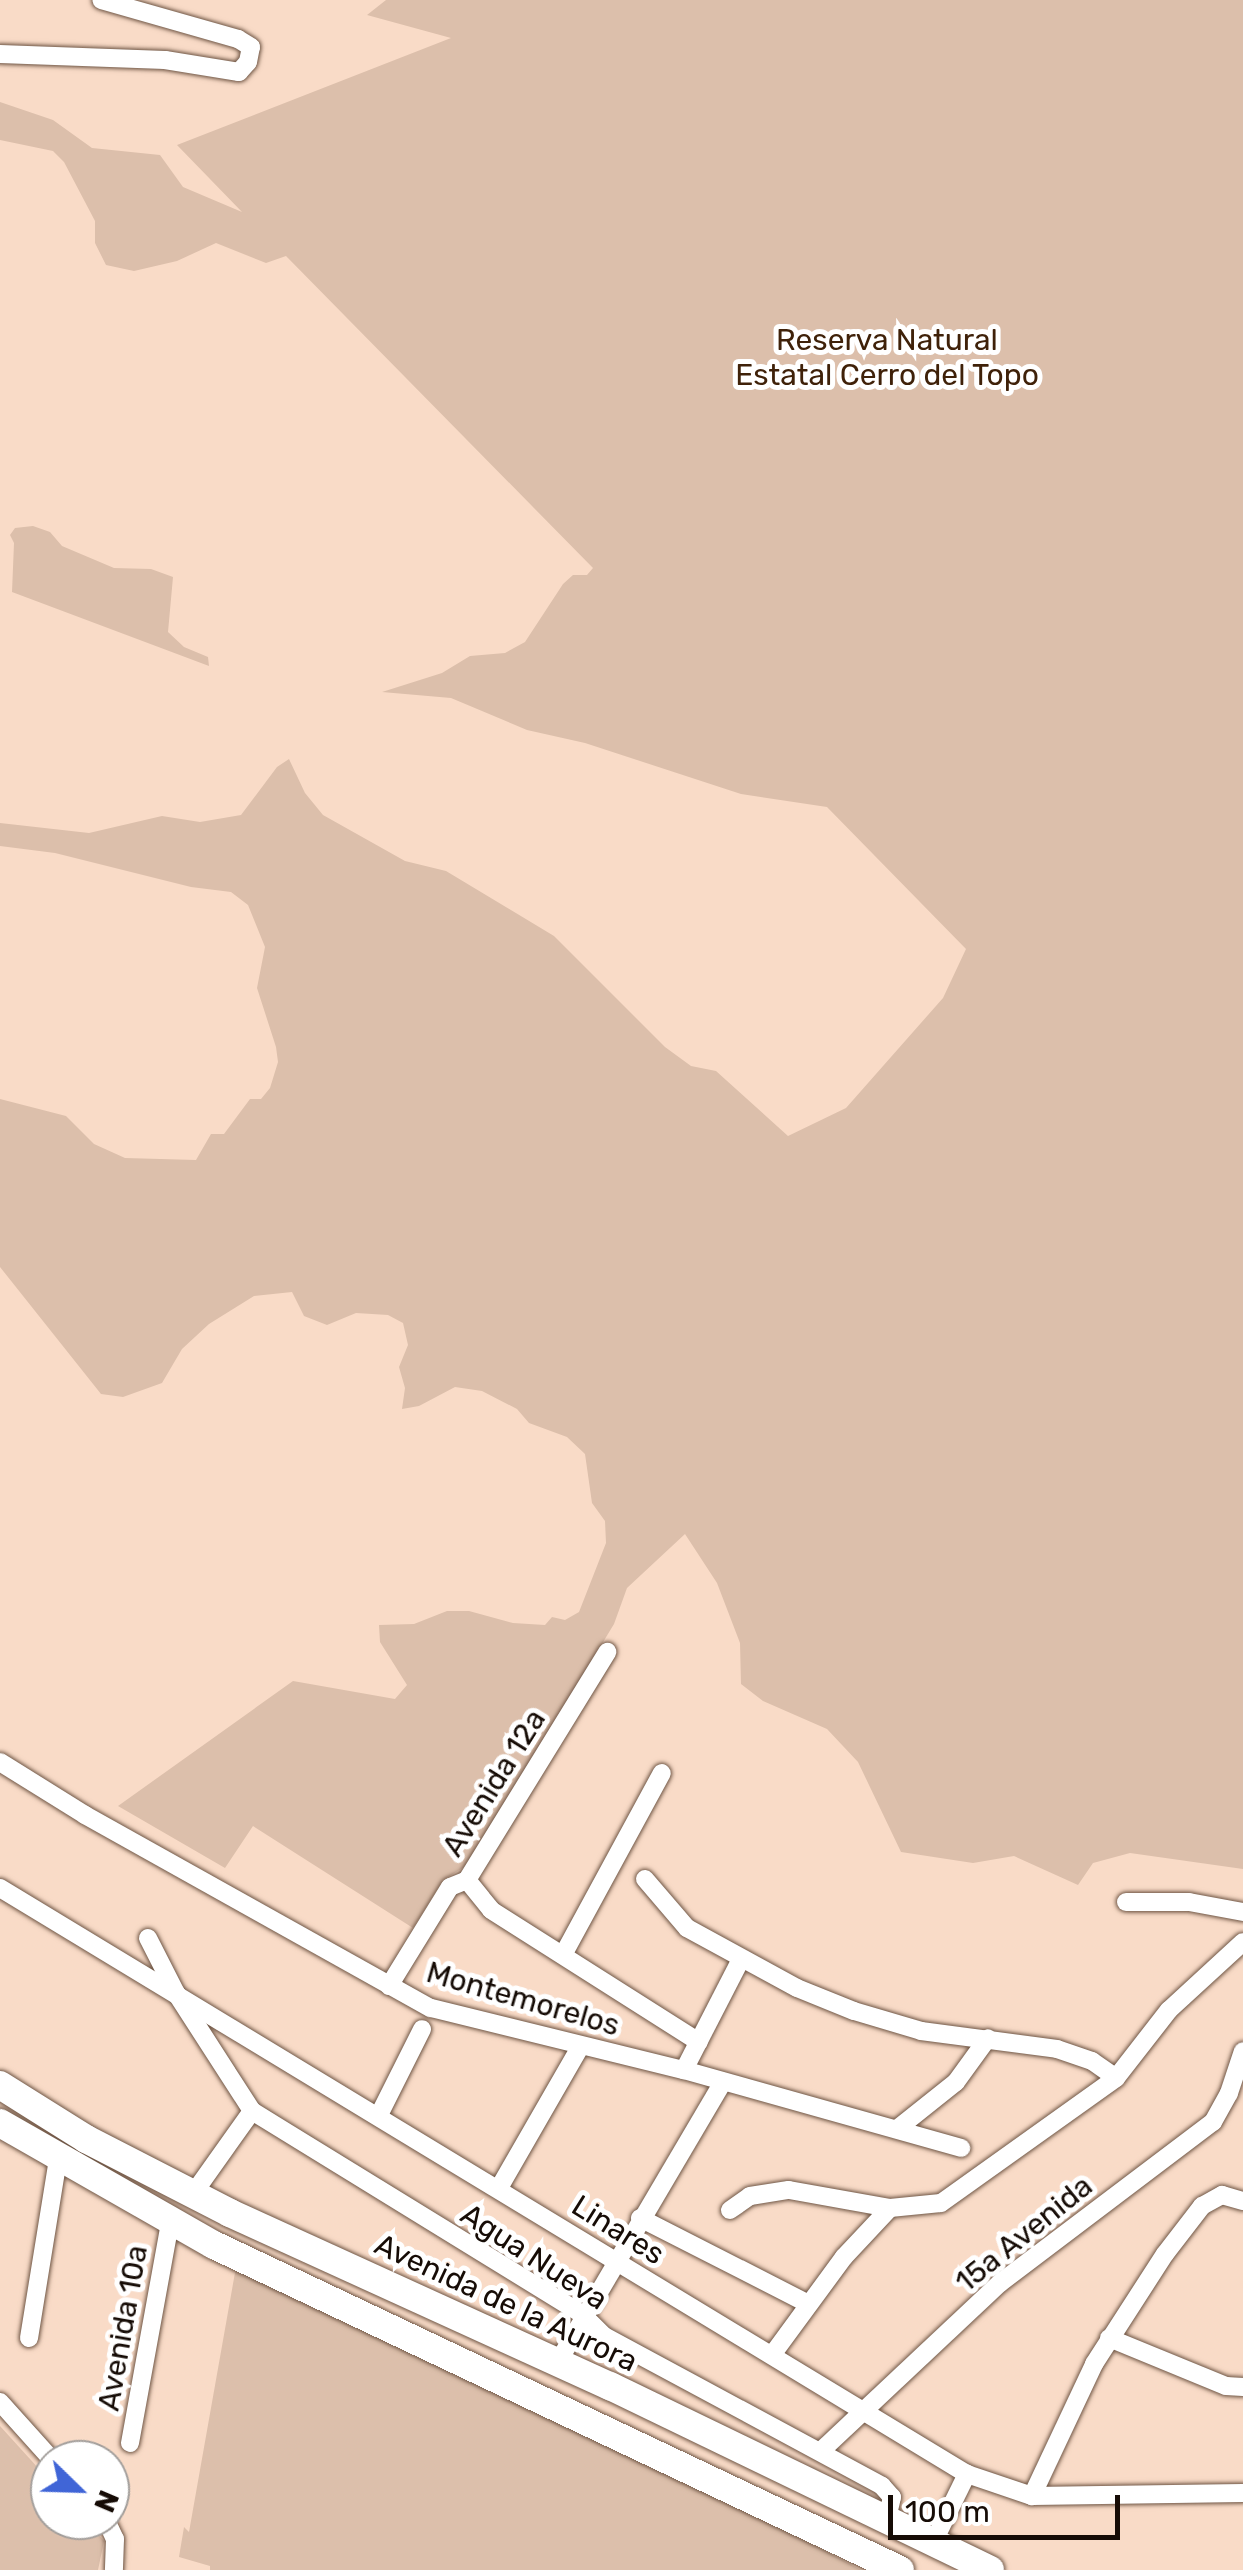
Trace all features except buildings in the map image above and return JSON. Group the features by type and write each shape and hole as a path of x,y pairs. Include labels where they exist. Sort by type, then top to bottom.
{"main road":[{"name":"Avenida de la Aurora","path":"0,2085 86,2139 192,2194 754,2454 990,2570"},
{"path":"0,2123 170,2222 418,2344 900,2570"},
{"path":"723,2484 752,2478 754,2454"},
{"path":"806,2526 800,2505 811,2492 825,2488"}],"street":[{"path":"1,54 165,60 239,72 248,62 251,46 238,39 101,0"},
{"name":"Avenida 12a","path":"389,1986 450,1887 467,1880 607,1652"},
{"name":"Montemorelos","path":"0,1762 431,2008 684,2070 961,2148"},
{"path":"562,1955 662,1773"},
{"path":"467,1880 491,1910 699,2042"},
{"path":"645,1880 687,1928 740,1961 890,2023 1074,2055 1092,2060 1116,2078"},
{"name":"Linares","path":"0,1888 967,2474 1032,2496 1243,2493"},
{"path":"1126,1902 1188,1902 1243,1912"},
{"name":"Agua Nueva","path":"148,1938 176,1993 252,2110 582,2316 604,2336 821,2451 891,2494 887,2518"},
{"path":"730,2210 750,2196 789,2190 890,2208 941,2204 1116,2078 1169,2010 1243,1942"},
{"path":"684,2070 740,1961"},
{"path":"379,2116 422,2029"},
{"path":"897,2129 956,2082 988,2038"},
{"path":"499,2188 580,2047"},
{"name":"15a Avenida","path":"821,2451 1012,2274 1212,2122 1229,2093 1243,2051"},
{"path":"558,2362 723,2082"},
{"path":"192,2194 252,2110"},
{"path":"29,2338 58,2159"},
{"path":"1032,2496 1108,2338 1202,2206 1222,2195 1243,2201"},
{"path":"772,2355 808,2303 890,2208"},
{"path":"640,2218 808,2303"},
{"name":"Avenida 10a","path":"130,2443 170,2222"},
{"path":"1108,2338 1226,2386 1243,2387"},
{"path":"0,2402 34,2440"},
{"path":"934,2541 967,2474"},
{"path":"114,2570 115,2540"}],"green space":[{"name":"Reserva Natural Estatal Cerro del Topo","path":"386,0 1243,0 1243,1869 1130,1853 1093,1863 1078,1885 1014,1856 973,1863 901,1852 858,1762 827,1729 763,1701 741,1684 740,1643 717,1583 685,1534 627,1588 614,1624 469,1864 443,1880 413,1928 253,1826 225,1868 118,1806 293,1681 395,1699 407,1685 380,1642 379,1625 414,1624 447,1611 469,1611 513,1623 545,1625 552,1617 565,1620 579,1612 606,1543 605,1521 592,1503 585,1454 567,1437 529,1423 517,1409 482,1391 455,1387 419,1406 402,1409 405,1388 399,1367 408,1345 403,1323 388,1315 356,1313 327,1325 304,1316 292,1292 254,1296 209,1324 182,1349 162,1383 123,1397 101,1394 0,1267 0,1099 66,1116 94,1144 125,1158 196,1160 211,1134 224,1134 250,1099 261,1099 270,1088 278,1062 257,988 265,947 248,905 231,892 191,887 55,853 0,846 0,823 89,833 162,816 200,822 241,815 277,767 289,759 305,793 323,815 405,861 446,871 554,936 665,1047 691,1066 716,1071 788,1136 846,1108 943,998 966,949 827,807 741,794 585,743 527,730 451,698 382,692 442,673 470,656 505,653 525,642 563,584 573,575 587,575 593,568 286,256 266,263 216,243 177,261 134,271 106,265 95,243 95,221 64,162 53,151 0,140 0,102 53,120 92,148 160,155 183,187 242,212 177,145 451,38 367,15"},
{"path":"33,526 50,532 62,546 114,568 151,569 173,577 168,632 184,647 208,657 209,666 12,592 14,543 10,535 15,528"},
{"path":"236,2267 736,2504 861,2570 210,2570 210,2566 179,2557 184,2527 189,2532"},
{"path":"0,2426 30,2459 30,2540 104,2541 98,2570 0,2570"}]}
